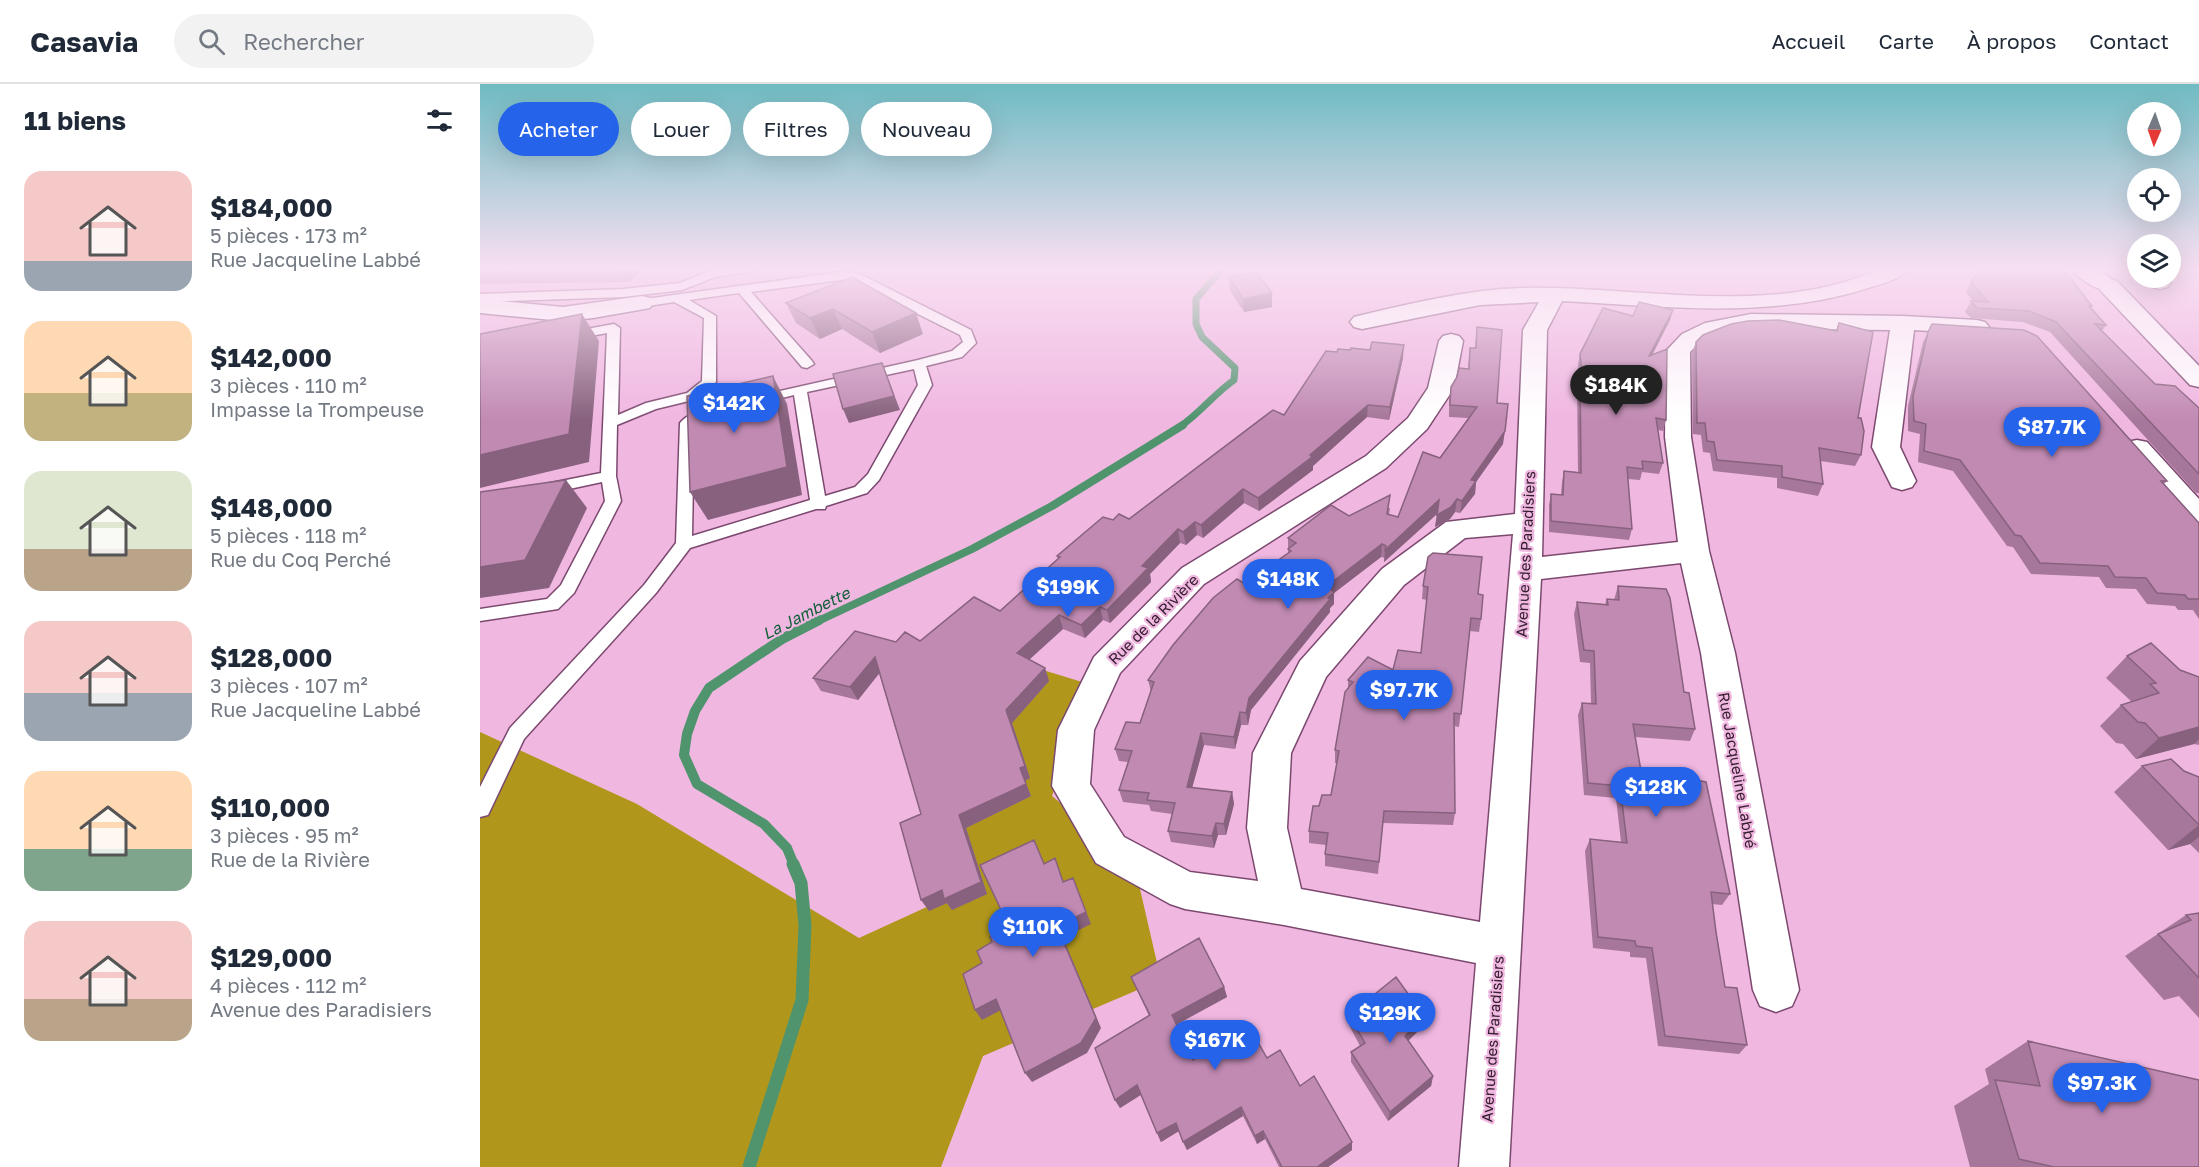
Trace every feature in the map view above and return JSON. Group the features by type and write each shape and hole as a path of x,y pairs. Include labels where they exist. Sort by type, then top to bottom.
{"street":[{"path":"1362,322 1380,319"},
{"name":"Avenue des Paradisiers","path":"1484,1167 1529,523 1535,330 1541,319"},
{"path":"2145,319 2199,380"},
{"name":"Rue Jacqueline Labbé","path":"1776,990 1718,653 1695,551 1678,437 1678,351 1690,339 1713,328 1751,321 1902,323"},
{"path":"1902,481 1886,447 1902,323 2002,329"},
{"name":"Rue de la Rivière","path":"1451,341 1441,388 1418,423 1376,462 1194,576 1106,666 1076,730 1071,786 1110,850 1185,891 1284,905 1499,947"},
{"path":"2121,430 2199,517"},
{"path":"1284,905 1268,828 1272,753 1312,670 1393,577 1457,529 1529,523"},
{"path":"1526,570 1695,551"}],"lane":[{"path":"610,423 651,406 682,400 704,388 709,382 710,319"},
{"path":"768,319 807,364"},
{"path":"747,403 957,354 970,343 966,333 938,319"},
{"path":"480,631 485,615 552,605 568,589 613,501 608,476 614,328 558,339"},
{"path":"480,808 517,734 650,588 684,544 819,505 861,490 874,477 924,385 919,364"},
{"path":"800,389 819,505"},
{"path":"611,404 651,406"},
{"path":"684,544 687,423 694,417 726,409"},
{"path":"526,493 608,476"}],"shaded area":[{"path":"994,655 1092,685 1052,796 1134,863 1161,980 983,1056 941,1167 480,1167 480,732 637,804 859,938 942,900"}],"building":[{"path":"559,319 582,319 569,434 480,455 480,334"},
{"path":"849,319 903,319 872,332"},
{"path":"1598,319 1669,319 1649,356 1667,349 1666,420 1656,418 1663,463 1642,461 1643,469 1627,467 1632,529 1551,521 1551,494 1563,495 1564,471 1581,473 1580,372 1582,373 1580,354"},
{"path":"2048,319 2100,319 2106,325 2095,324 2155,384 2175,386 2199,408 2199,474 2056,322"},
{"path":"1779,320 1837,331 1839,323 1873,332 1858,418 1861,418 1864,431 1861,455 1819,448 1823,484 1782,477 1782,466 1717,460 1714,442 1707,441 1705,423 1697,423 1696,342 1703,335 1731,324"},
{"path":"1932,324 2024,330 2037,336 2167,481 2161,481 2199,523 2199,599 2188,599 2185,595 2157,593 2146,578 2115,577 2108,566 2040,563 2021,536 2015,535 1960,460 1924,451 1926,424 1914,421 1913,396 1928,332"},
{"path":"1477,327 1502,330 1497,403 1508,404 1505,431 1471,480 1476,481 1462,501 1457,499 1451,507 1437,515 1439,500 1385,550 1386,546 1382,544 1327,586 1334,592 1328,598 1330,599 1249,698 1246,713 1240,712 1234,737 1201,733 1187,787 1232,792 1224,824 1216,823 1212,836 1168,831 1175,803 1147,800 1149,793 1119,790 1132,751 1115,749 1126,722 1140,723 1154,682 1148,680 1173,645 1213,598 1237,579 1245,584 1291,551 1288,549 1296,543 1288,538 1331,505 1349,516 1390,495 1387,514 1398,517 1423,452 1440,458 1477,407 1450,405 1451,387 1459,368 1469,369 1470,348 1476,348"},
{"path":"1372,342 1404,345 1390,407 1368,405 1310,455 1312,457 1258,498 1243,489 1201,525 1195,522 1183,532 1178,529 1142,566 1148,568 1107,610 1100,607 1081,625 1059,615 1017,653 1045,668 1006,710 1025,766 1020,768 1026,784 959,815 981,882 944,899 942,890 921,900 900,823 921,814 875,657 850,687 813,678 855,631 896,642 905,632 920,641 974,597 1000,611 1060,557 1057,556 1103,517 1113,520 1119,514 1129,519 1273,410 1284,415 1326,351 1337,352 1338,349 1350,350 1351,348 1370,350"},
{"path":"882,363 894,396 843,409 833,374"},
{"path":"773,376 787,467 690,492 687,396"},
{"path":"566,480 525,560 480,567 480,492"},
{"path":"1433,553 1482,557 1478,594 1483,595 1481,619 1471,618 1461,714 1454,713 1455,813 1384,811 1379,862 1325,854 1328,833 1309,831 1313,806 1319,806 1322,795 1331,795 1339,751 1335,750 1345,692 1353,682 1348,680 1368,657 1393,670 1398,650 1421,653 1428,587 1423,586 1428,557"},
{"path":"1618,586 1666,589 1670,598 1684,692 1689,693 1695,729 1633,724 1641,771 1706,782 1730,894 1711,892 1716,932 1725,987 1737,988 1747,1045 1665,1036 1652,948 1636,946 1635,941 1598,937 1590,839 1627,843 1620,786 1588,783 1582,703 1596,704 1594,651 1584,650 1577,602 1608,605 1607,599 1619,600"},
{"path":"2151,643 2180,670 2199,677 2199,727 2159,738 2145,723 2138,722 2121,705 2159,693 2150,684 2156,683 2127,656"},
{"path":"2171,759 2184,771 2199,777 2199,825 2142,766"},
{"path":"1034,840 1044,864 1055,858 1063,882 1073,878 1086,912 1057,926 1096,1018 1081,1043 1025,1073 996,999 975,1010 963,974 982,963 977,951 992,942 990,937 1009,927 980,865"},
{"path":"2199,913 2199,978 2158,934 2191,920 2186,915"},
{"path":"1199,938 1224,987 1172,1015 1193,1060 1248,1025 1267,1058 1280,1050 1300,1086 1314,1076 1352,1142 1317,1167 1282,1167 1263,1131 1255,1136 1241,1107 1183,1142 1176,1123 1157,1133 1137,1085 1115,1100 1095,1048 1150,1015 1131,977"},
{"path":"1396,977 1424,1016 1405,1036 1433,1076 1390,1112 1351,1052 1365,1043 1349,1015"},
{"path":"2028,1041 2199,1080 2199,1167 2054,1167 2019,1159 1995,1080 2040,1086"}],"waterway":[{"name":"La Jambette","path":"1181,426 1234,380 1235,368 1202,337 1196,319"},
{"name":"La Jambette","path":"816,622 972,549 1052,506 1183,425"},
{"name":"La Jambette","path":"794,865 787,848 764,824 697,784 684,755 687,734 695,711 709,688 782,639 819,620"},
{"name":"La Jambette","path":"749,1167 802,1000 805,925 801,883 793,864"}]}
